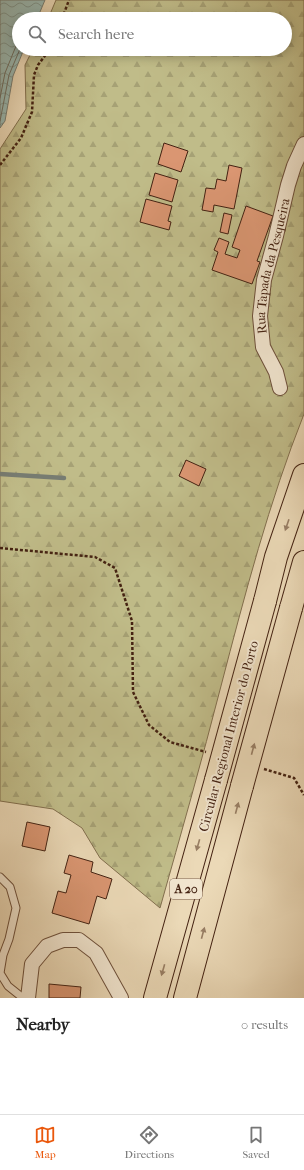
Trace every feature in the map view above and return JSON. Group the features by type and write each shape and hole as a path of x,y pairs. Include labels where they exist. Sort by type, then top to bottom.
{"highway":[{"name":"Circular Regional Interior do Porto","path":"155,998 276,558 304,475"},
{"name":"Circular Regional Interior do Porto","path":"185,998 304,562"}],"street":[{"name":"Rua Tapada da Pesqueira","path":"280,388 276,372 263,347 260,316 264,280 288,185 294,166 304,144"},
{"path":"28,998 32,964 47,946 62,940 79,940 96,953 121,998"}],"lane":[{"path":"0,876 10,887 16,908 9,939 3,955 0,973 8,986 23,998"}],"path":[{"path":"65,12 69,0"},
{"path":"0,165 21,138 27,125 32,112 34,75 38,65 45,56"},
{"path":"0,548 95,557 115,568 132,621 133,692 136,699 149,725 170,742 206,752"},
{"path":"258,767 294,778 304,795"}],"green space":[{"path":"56,0 304,0 304,414 291,447 258,548 160,908 100,858 82,828 53,809 0,801 0,149 26,109 25,65 30,56 292,56 292,12 51,12"}],"water":[{"path":"0,0 45,0 40,12 12,12 12,56 21,56 13,76 5,121 0,128"}],"building":[{"path":"164,143 188,151 181,172 158,164"},
{"path":"229,165 242,168 234,209 214,205 213,212 202,210 206,188 215,189 217,179 226,181"},
{"path":"155,173 178,180 172,202 149,195"},
{"path":"146,199 172,206 168,221 171,222 169,230 140,222"},
{"path":"246,206 273,216 257,261 260,262 252,284 212,270 218,252 214,250 219,238 229,242 225,254 237,258 240,250 232,247"},
{"path":"224,213 232,215 228,234 220,232"},
{"path":"186,460 206,469 199,486 179,476"},
{"path":"27,822 50,827 45,851 22,846"},
{"path":"69,855 93,862 91,872 112,879 106,899 97,896 89,924 52,913 58,891 66,893 71,875 64,873"},
{"path":"49,984 81,987 80,998 49,998"}],"waterway":[{"path":"0,474 64,478"}]}
